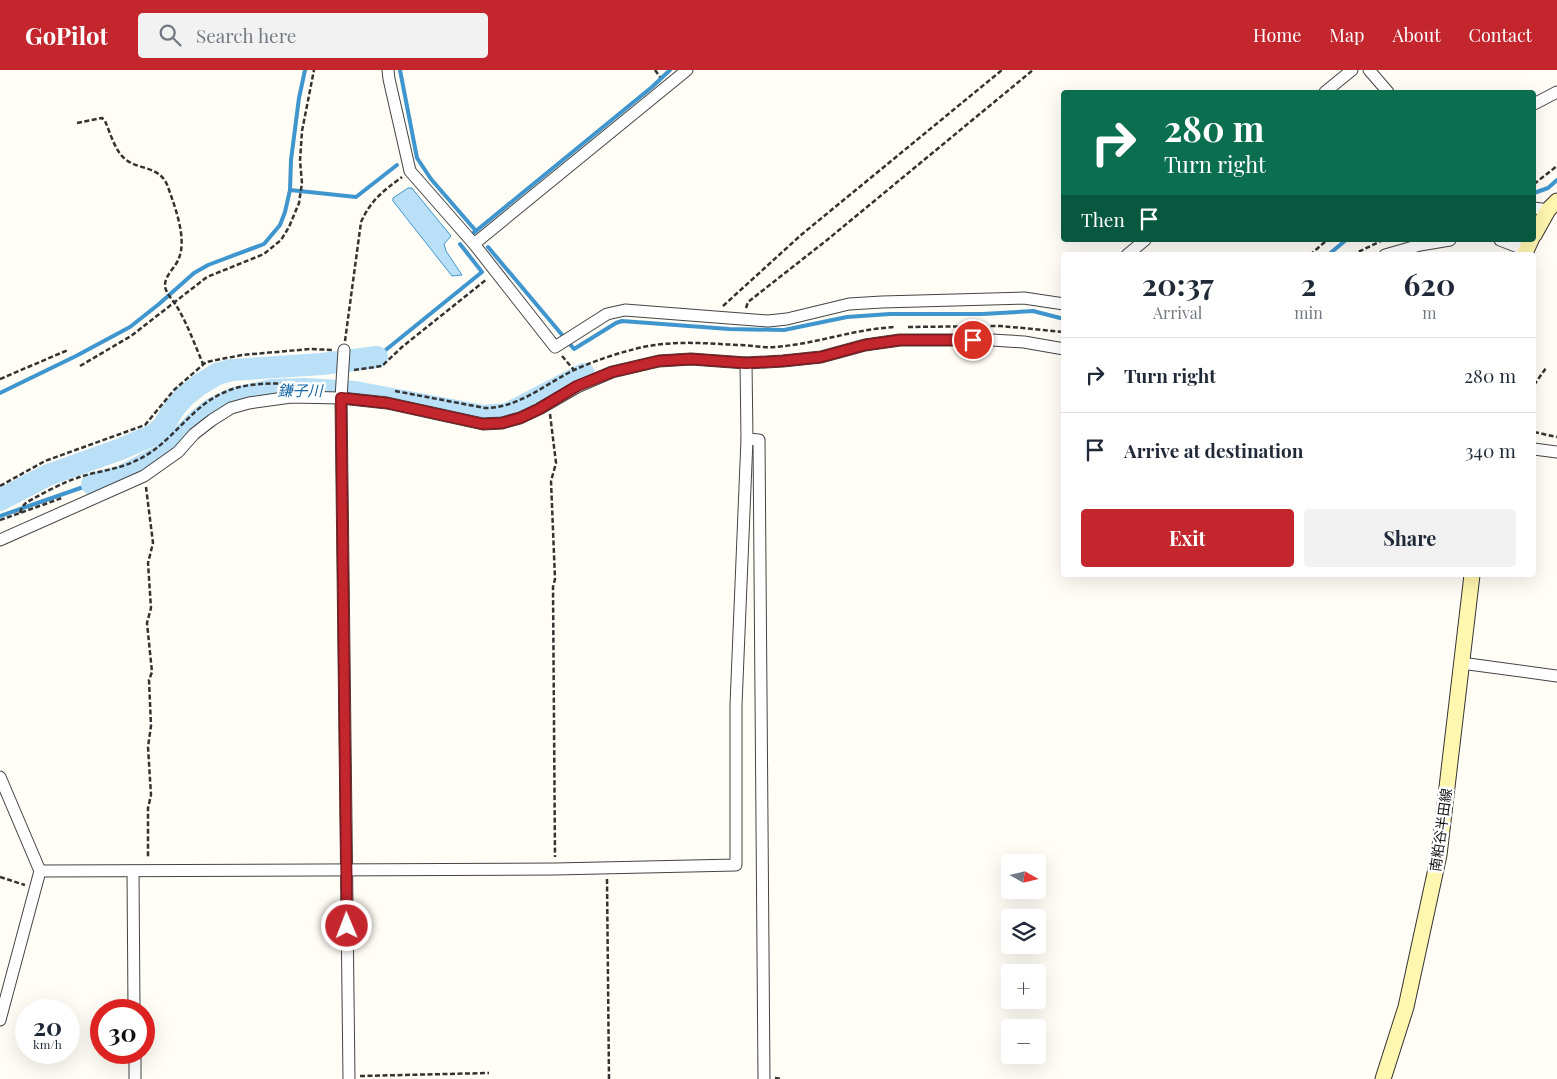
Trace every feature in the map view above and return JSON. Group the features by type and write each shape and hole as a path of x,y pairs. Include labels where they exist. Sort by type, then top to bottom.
{"main road":[{"path":"1536,231 1546,206"},
{"name":"南粕谷半田線","path":"1383,1079 1406,1007 1438,855 1472,577"}],"street":[{"path":"388,70 388,79 410,171 474,244 555,347 607,314 625,310 768,321 849,304 882,302 1024,298 1061,304"},
{"path":"474,244 687,70"},
{"path":"1327,90 1352,70"},
{"path":"1369,70 1386,90"},
{"path":"1536,103 1557,92"},
{"path":"1131,252 1143,242"},
{"path":"1396,252 1438,242"},
{"path":"1507,242 1527,248"},
{"path":"0,540 144,476 178,452 194,434 230,408 249,403 291,397 341,398 387,403 483,424 502,423 520,418 577,386 612,372 659,361 691,359 746,363 783,361 821,357 865,345 900,340 992,340 1061,348"},
{"path":"344,350 341,398 349,1077"},
{"path":"40,871 555,869 736,865 736,705 747,439 746,363"},
{"path":"747,439 759,440 764,1079"},
{"path":"1536,449 1557,452"},
{"path":"1461,663 1557,676"},
{"path":"0,777 40,871 0,1020"},
{"path":"132,871 134,999"},
{"path":"135,1064 135,1079"}],"path":[{"path":"80,366 132,336 207,277 270,250 281,240 289,228 299,203 302,183 300,161 302,131 314,70"},
{"path":"715,317 721,308 801,235 1002,70"},
{"path":"744,319 748,302 828,240 1033,70"},
{"path":"77,123 102,118 119,152 125,159 153,170 164,179 180,227 182,242 180,256 165,283 166,289 203,364"},
{"path":"1536,182 1557,166"},
{"path":"0,486 45,461 145,425 174,390 206,362 242,355 310,349 344,350 361,222 367,208 378,195 410,171"},
{"path":"1313,252 1325,242"},
{"path":"1358,252 1379,242"},
{"path":"342,372 382,366 402,347 496,272"},
{"path":"388,390 485,408 496,408 508,406 523,399 574,370 638,348 696,342 773,347 814,342 875,328 1001,326 1061,332"},
{"path":"555,347 574,370"},
{"path":"0,379 68,350"},
{"path":"1536,382 1546,368"},
{"path":"20,513 26,503 76,478 113,470 136,461 156,450 197,410 214,397 227,391 248,386 273,384 307,385"},
{"path":"547,404 550,410 556,463 550,481 555,579 552,588 555,869"},
{"path":"1536,432 1557,437"},
{"path":"144,476 153,543 148,562 151,608 147,623 152,672 149,680 151,726 148,747 151,795 148,808 148,871"},
{"path":"0,520 64,497"},
{"path":"607,868 609,1079"},
{"path":"0,877 36,888"},
{"path":"349,1077 489,1073"}],"water":[{"path":"408,188 412,188 451,236 444,244 446,251 462,275 452,276 393,201 393,198"}],"waterway":[{"path":"290,190 291,160 299,98 305,70"},
{"path":"400,70 417,158 431,179 476,231"},
{"path":"471,235 652,87 670,70"},
{"path":"0,393 130,327 194,273 208,265 264,244 280,225 290,190 356,197 397,165"},
{"path":"1536,192 1548,188 1557,180"},
{"path":"1332,252 1344,242"},
{"path":"377,357 482,272 460,244"},
{"path":"488,247 574,349 622,321 729,329 784,330 847,317 890,314 982,314 1033,311 1061,318"},
{"name":"鎌子川","path":"0,500 48,475 121,449 153,435 162,428 184,397 217,374 232,370 322,364 377,357"},
{"name":"鎌子川","path":"92,484 120,477 164,454 198,420 212,409 235,398 272,390 305,389 355,392 484,416 507,414 584,374"},
{"path":"0,516 92,484"}],"route":[{"path":"347,926 341,398 387,403 483,424 502,423 520,418 577,386 612,372 659,361 691,359 746,363 783,361 821,357 865,345 900,340 973,340"}]}
